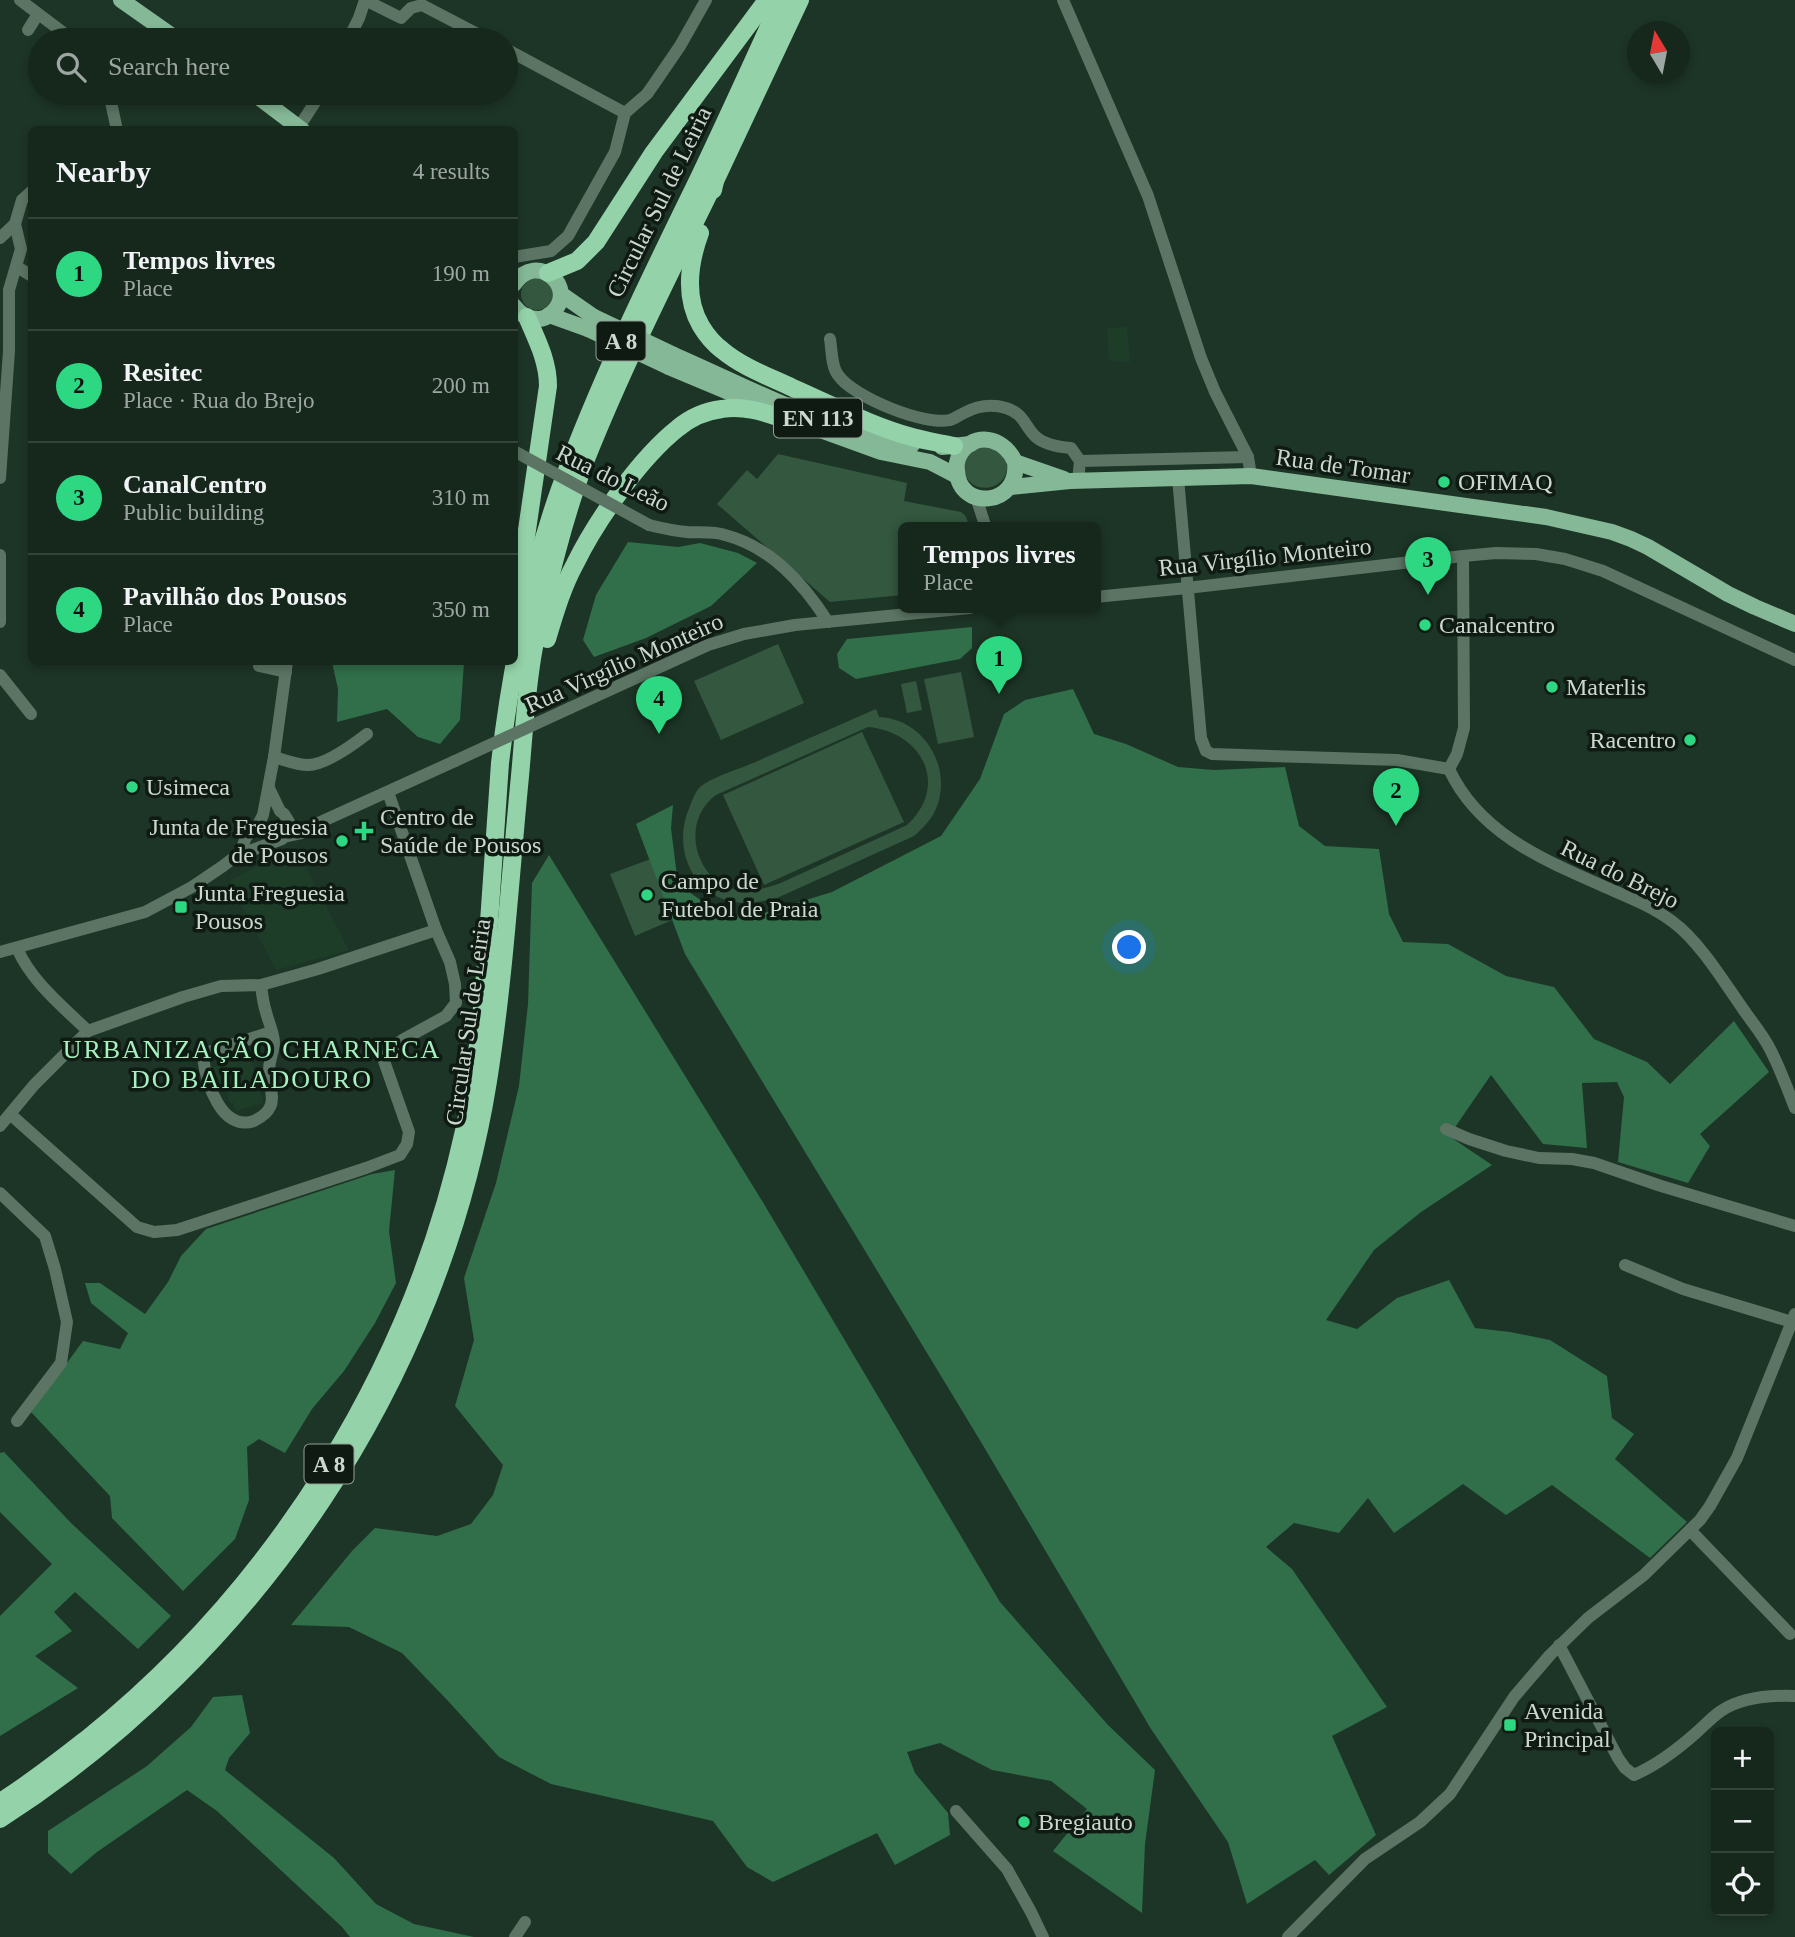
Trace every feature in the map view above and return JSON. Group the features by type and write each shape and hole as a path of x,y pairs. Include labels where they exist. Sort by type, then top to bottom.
{"highway":[{"path":"548,273 577,261 596,242 654,152 767,0"},
{"name":"Circular Sul de Leiria","path":"518,658 541,555 560,491 588,417 632,314 781,0"},
{"name":"A 8","path":"715,181 800,0"},
{"path":"715,181 710,211 693,251 689,280 693,309 710,339 724,352 758,371 841,410 911,437 962,445"},
{"name":"Circular Sul de Leiria","path":"0,1819 54,1782 129,1721 204,1650 236,1615 327,1493 367,1426 418,1322 441,1261 470,1166 481,1118 500,993 527,703 533,655 544,604 585,462 647,320 715,181"},
{"path":"518,592 548,386 542,352 521,312"},
{"path":"527,703 563,590 574,565 588,539 622,490 665,439 688,421 723,409 754,411 800,424"},
{"path":"508,665 505,683 509,699"},
{"name":"Circular Sul de Leiria","path":"0,1802 57,1762 113,1717 200,1634 243,1586 316,1486 351,1426 391,1348 428,1257 455,1168 472,1090 482,1018 500,763 517,665"}],"main road":[{"path":"121,0 161,28"},
{"path":"268,105 294,126"},
{"path":"518,277 532,271 548,273"},
{"name":"Rua de Tomar","path":"548,273 556,280 561,294 591,323"},
{"path":"550,315 558,306 561,294"},
{"name":"Rua de Tomar","path":"521,312 535,319 550,315 591,323 800,424 881,452 930,462 957,476 964,489 976,497"},
{"name":"Rua de Tomar","path":"672,361 821,420 907,444 929,447 962,445 988,439 998,441 1006,446 1016,461 1074,481"},
{"path":"957,476 956,469 962,445"},
{"path":"1011,487 1016,461"},
{"name":"Rua de Tomar","path":"995,498 1011,487 1074,481 1251,476 1546,517 1612,532 1648,547 1746,603 1795,624"},
{"path":"976,497 995,498"}],"street":[{"path":"20,0 57,28"},
{"path":"354,28 365,0 401,18 413,6 425,6 466,28"},
{"path":"518,256 551,251 568,236 615,152 625,113 647,94 680,46 705,0"},
{"path":"1063,0 1148,196 1201,358 1214,392 1248,457 1251,476"},
{"path":"29,28 38,14"},
{"path":"518,55 625,113"},
{"path":"112,105 116,126"},
{"path":"296,126 312,105"},
{"path":"0,478 9,351 9,290 21,248 15,224 22,200 28,193"},
{"path":"1,234 15,224"},
{"path":"16,267 28,274"},
{"path":"830,339 837,375 858,391 891,408 912,416 938,421 950,420 980,407 1005,408 1025,419 1036,437 1054,446 1071,449 1080,461"},
{"name":"Rua do Leão","path":"518,453 649,525 683,532 723,534 752,545 793,576 812,596 828,622"},
{"path":"1080,461 1248,457"},
{"path":"1074,481 1080,461"},
{"path":"1178,478 1201,738 1206,751 1220,755 1349,757 1396,760 1449,769 1457,754 1464,728 1463,556"},
{"path":"976,497 984,522"},
{"path":"988,522 995,498"},
{"name":"Rua Virgílio Monteiro","path":"1101,596 1463,556 1536,554 1558,557 1603,571 1795,660"},
{"path":"0,555 0,622"},
{"name":"Rua Virgílio Monteiro","path":"240,853 302,833 314,825 719,640 772,629 919,613"},
{"path":"259,666 286,667 269,788 259,830 264,838 279,839 289,826 269,788"},
{"path":"0,675 31,714"},
{"path":"274,757 308,765 317,763 352,746 367,734"},
{"name":"Rua do Brejo","path":"1449,769 1460,789 1477,809 1513,842 1541,859 1652,908 1687,934 1719,973 1768,1045 1795,1108"},
{"path":"10,1114 137,1227 154,1232 177,1230 400,1155 407,1144 409,1132 384,1061 390,1049 446,1016 456,1003 450,962 436,930 388,792"},
{"path":"0,952 145,912 192,887 240,853 246,837 270,811 284,815 296,823 314,825"},
{"path":"0,1126 34,1085 88,1031 183,997 221,986 261,985 436,930"},
{"path":"16,948 38,982 88,1031"},
{"path":"261,985 274,1042 268,1062 271,1106 267,1113 258,1119 245,1123 232,1119 220,1109 203,1057 271,1032"},
{"path":"1446,1129 1506,1152 1594,1163 1795,1226"},
{"path":"0,1194 45,1236 66,1322 61,1363 17,1421"},
{"path":"1288,1937 1365,1859 1420,1822 1450,1794 1514,1697 1559,1645 1605,1604 1644,1575 1690,1530 1710,1506 1737,1458 1793,1318 1683,1289 1625,1265"},
{"path":"1690,1530 1790,1634"},
{"path":"1559,1645 1618,1758 1625,1768 1634,1774 1652,1767 1724,1709 1749,1699 1795,1696"},
{"path":"956,1811 1007,1869 1043,1937"},
{"path":"515,1937 524,1922"}],"shaded area":[{"path":"537,278 548,283 553,294 548,305 537,310 526,305 521,294 526,283"},
{"path":"1127,327 1130,362 1109,361 1107,328"},
{"path":"982,445 1002,451 1007,464 1001,481 989,488 975,485 964,472 966,457"},
{"path":"778,454 907,483 904,501 961,512 967,522 898,522 898,595 830,602 717,504 747,470 757,479"},
{"path":"628,542 678,547 700,543 738,553 757,563 711,606 646,638 594,657 583,640 596,595"},
{"path":"972,627 972,648 960,659 856,679 839,668 837,654 847,639"},
{"path":"778,644 804,703 721,740 694,681"},
{"path":"333,665 464,665 460,720 440,744 418,737 387,709 337,722 338,689"},
{"path":"961,672 974,737 938,744 924,679"},
{"path":"916,681 922,710 907,713 901,684"},
{"path":"1073,689 1094,734 1126,744 1178,767 1214,770 1285,767 1299,826 1325,846 1379,849 1389,914 1403,942 1448,944 1506,976 1554,987 1594,1039 1647,1062 1670,1084 1734,1021 1769,1072 1700,1134 1710,1146 1688,1183 1618,1162 1624,1097 1617,1082 1582,1083 1587,1148 1543,1144 1491,1075 1449,1136 1492,1165 1421,1212 1374,1250 1326,1320 1357,1329 1397,1298 1449,1280 1475,1328 1550,1340 1607,1376 1612,1418 1634,1434 1615,1459 1687,1522 1650,1558 1552,1485 1506,1515 1463,1484 1394,1533 1368,1498 1339,1533 1294,1523 1266,1547 1292,1569 1387,1707 1332,1736 1376,1835 1329,1875 1315,1860 1247,1904 1228,1842 1151,1729 978,1437 685,954 636,824 673,805 671,828 678,884 720,914 757,915 832,892 941,836 980,779 1004,714 1025,700"},
{"path":"876,709 879,717 896,720 911,727 923,738 933,751 939,767 939,799 933,815 914,836 777,898 754,903 730,901 716,896 695,878 689,866 683,839 688,811 698,789 715,778","holes":["868,727 887,731 903,739 915,750 924,763 928,778 927,794 920,810 907,825 783,882 761,889 732,889 714,878 705,867 699,855 696,829 699,816 716,795"]},
{"path":"862,732 904,822 764,885 723,795"},
{"path":"295,847 349,950 276,970 229,881"},
{"path":"549,855 764,1204 1000,1602 1108,1725 1155,1770 1145,1844 1142,1913 1053,1851 1087,1809 1051,1781 992,1770 940,1743 907,1752 915,1773 948,1813 950,1835 895,1865 877,1833 773,1882 747,1867 713,1821 551,1784 499,1757 402,1653 349,1627 291,1625 352,1551 375,1528 437,1536 471,1524 493,1495 503,1465 455,1406 474,1340 464,1278 496,1183 519,1086 528,1004 532,883"},
{"name":"Campo de Futebol de Praia","path":"659,856 684,915 635,936 610,874"},
{"path":"250,1056 264,1103 236,1111 226,1090 220,1091 213,1067"},
{"path":"395,1170 389,1231 396,1283 375,1323 344,1371 312,1409 285,1453 259,1439 247,1447 249,1500 235,1539 183,1591 112,1518 110,1496 31,1412 83,1341 120,1349 128,1333 91,1303 85,1283 100,1283 145,1314 168,1282 181,1256 206,1229 372,1174"},
{"path":"4,1452 71,1523 171,1616 138,1649 75,1592 54,1612 72,1631 35,1656 78,1688 0,1736 0,1616 52,1564 0,1512 0,1453"},
{"path":"242,1695 250,1733 229,1758 225,1770 334,1858 376,1904 414,1924 474,1937 350,1937 217,1811 187,1790 97,1852 71,1874 48,1853 48,1831 147,1766 191,1727 213,1697"}],"place":[{"name":"OFIMAQ","path":"1444,482"},
{"name":"CanalCentro","path":"1428,595"},
{"name":"Canalcentro","path":"1425,625"},
{"name":"Materlis","path":"1552,687"},
{"name":"Tempos livres","path":"999,694"},
{"name":"Pavilhão dos Pousos","path":"659,734"},
{"name":"Racentro","path":"1690,740"},
{"name":"Usimeca","path":"132,787"},
{"name":"Resitec","path":"1396,826"},
{"name":"Centro de Saúde de Pousos","path":"364,831"},
{"name":"Junta de Freguesia de Pousos","path":"342,841"},
{"name":"Campo de Futebol de Praia","path":"647,895"},
{"name":"Junta Freguesia Pousos","path":"181,907"},
{"name":"Avenida Principal","path":"1510,1725"},
{"name":"Bregiauto","path":"1024,1822"}],"district":[{"name":"URBANIZAÇÃO CHARNECA DO BAILADOURO","path":"252,1064"}]}
